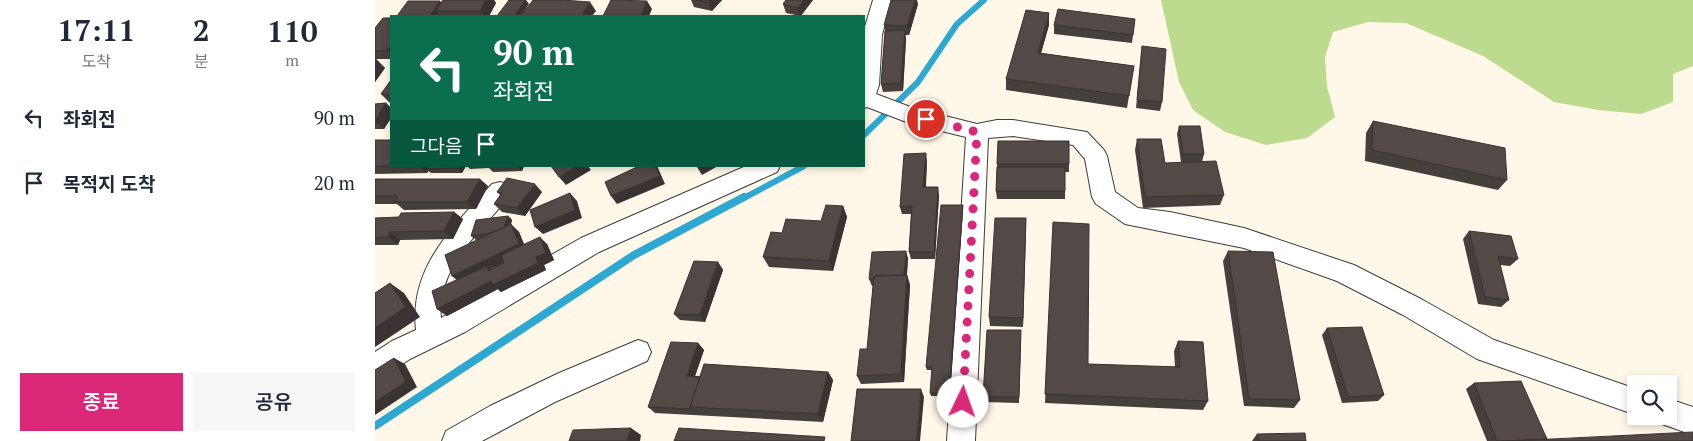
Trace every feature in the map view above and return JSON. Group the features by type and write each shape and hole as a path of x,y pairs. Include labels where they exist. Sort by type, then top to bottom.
{"street":[{"path":"882,0 872,35 870,101 909,115 977,132 997,128 1013,128 1079,138 1096,156 1104,197 1133,217 1170,222 1244,238 1297,255 1345,274 1412,307 1486,350 1627,399"},
{"path":"961,441 977,132"},
{"path":"375,367 401,350 455,324 590,245 767,167"},
{"path":"430,336 427,305 432,286 442,262 457,240 500,191"},
{"path":"456,441 480,426 549,391 638,352"},
{"path":"1677,416 1693,421"}],"green space":[{"path":"1161,0 1693,0 1693,66 1673,74 1673,102 1641,114 1598,110 1554,102 1483,56 1406,23 1368,22 1333,32 1325,57 1327,86 1335,117 1307,138 1266,145 1225,132 1193,110 1179,82"}],"building":[{"path":"443,0 486,0 480,11 436,11"},
{"path":"509,0 525,0 515,15 498,15"},
{"path":"533,0 590,2 582,15 522,15"},
{"path":"611,0 647,1 640,15 604,15"},
{"path":"697,0 711,0 708,3"},
{"path":"786,0 804,0 798,8 783,4"},
{"path":"891,0 915,0 907,26 884,25"},
{"path":"408,1 440,1 431,15 398,15"},
{"path":"1058,9 1135,19 1133,35 1054,25"},
{"path":"1026,10 1049,13 1038,53 1134,66 1129,96 1006,79"},
{"path":"383,18 390,18 390,47 388,50 375,51 375,28"},
{"path":"905,30 901,83 881,84 885,31"},
{"path":"1142,46 1166,49 1162,102 1137,100"},
{"path":"390,81 390,95 381,94"},
{"path":"386,103 375,121 375,104"},
{"path":"1373,121 1505,148 1507,180 1372,150"},
{"path":"1179,126 1200,126 1204,154 1183,154"},
{"path":"1137,139 1161,139 1165,163 1216,161 1224,195 1145,197"},
{"path":"375,140 390,140 390,166 375,166"},
{"path":"998,141 1069,141 1069,164 997,164"},
{"path":"926,153 923,187 938,187 934,252 909,252 912,206 900,207 904,154"},
{"path":"427,167 458,167 458,168 426,169"},
{"path":"552,167 575,167 559,177"},
{"path":"637,167 656,167 660,176 611,196 605,182"},
{"path":"997,167 1065,167 1065,191 996,191"},
{"path":"507,178 535,184 517,208 494,204 502,193 497,192"},
{"path":"375,179 480,179 467,202 395,202 398,196 375,196"},
{"path":"570,193 575,210 535,227 530,210"},
{"path":"826,205 843,206 829,261 763,257 771,232 782,233 786,219 821,221"},
{"path":"941,205 963,205 949,393 930,393 932,367 926,367"},
{"path":"454,212 444,231 390,232 388,237 375,238 375,218 399,217 401,213"},
{"path":"508,216 504,227 491,233 471,236 476,220"},
{"path":"995,218 1026,218 1023,318 989,317"},
{"path":"1053,222 1089,224 1088,364 1180,367 1178,341 1203,342 1208,401 1045,394"},
{"path":"511,224 519,244 452,276 445,255"},
{"path":"1469,231 1511,236 1518,259 1498,256 1509,300 1485,297"},
{"path":"540,237 546,253 536,257 538,263 493,285 491,281 437,309 432,291 487,266 488,271 504,263 501,255"},
{"path":"906,251 904,275 874,276 874,279 869,279 872,252"},
{"path":"1228,251 1273,252 1300,400 1249,399"},
{"path":"694,261 718,262 700,315 674,314"},
{"path":"907,275 901,374 857,376 860,349 867,349 874,276"},
{"path":"390,283 406,307 375,328 375,293"},
{"path":"1362,327 1384,395 1348,397 1327,328"},
{"path":"987,330 1021,330 1019,397 983,397"},
{"path":"671,342 698,343 687,376 700,377 690,407 692,409 648,407"},
{"path":"394,358 406,382 375,402 375,370"},
{"path":"704,364 828,372 818,414 690,407"},
{"path":"1521,381 1547,439 1497,441 1474,383"},
{"path":"857,389 921,389 917,441 851,441"},
{"path":"631,428 627,441 569,441 573,430"},
{"path":"679,428 825,437 824,441 674,441"},
{"path":"1693,432 1693,441 1512,441"},
{"path":"1305,433 1306,441 1259,441 1257,434"}],"waterway":[{"path":"865,134 918,82 957,24 984,0"},
{"path":"742,199 802,167"},
{"path":"375,426 634,255 744,197"}],"route":[{"path":"926,119 977,132 963,402"}]}
